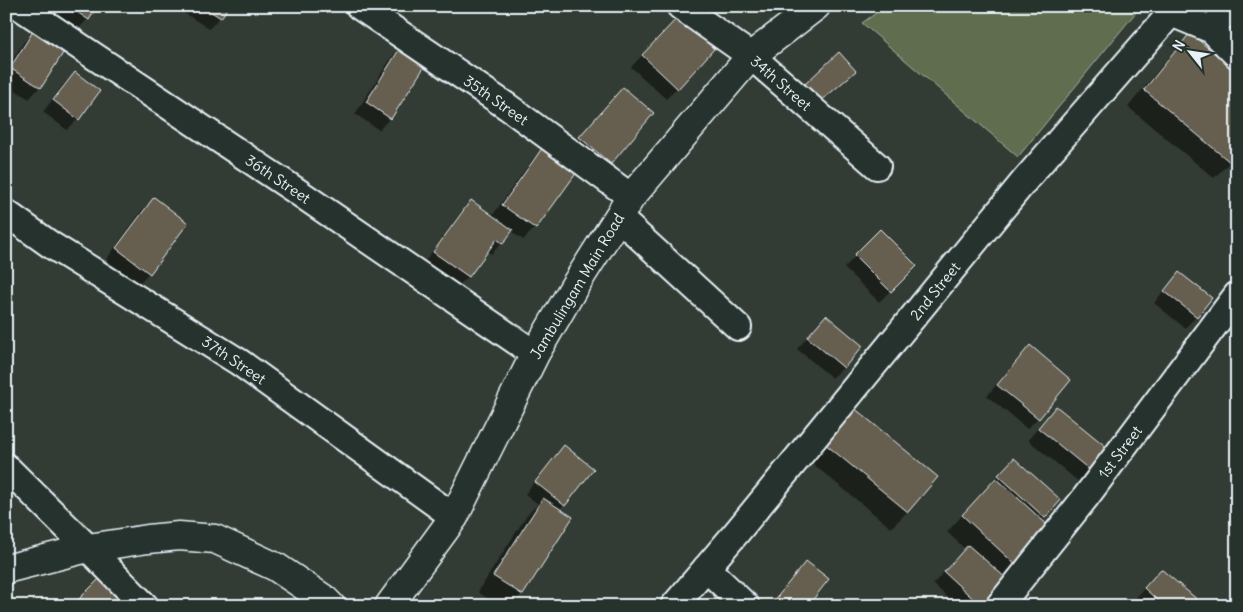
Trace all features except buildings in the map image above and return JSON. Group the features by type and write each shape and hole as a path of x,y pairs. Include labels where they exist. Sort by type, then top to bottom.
{"street":[{"name":"36th Street","path":"19,6 303,195 536,354"},
{"name":"35th Street","path":"359,6 508,107 624,207 738,327"},
{"name":"34th Street","path":"680,6 751,56 877,166"},
{"name":"Jambulingam Main Road","path":"389,606 454,517 536,354 574,287 624,207 751,56 816,6"},
{"path":"1229,6 1212,30 1237,55"},
{"name":"2nd Street","path":"674,606 738,532 1026,179 1171,13 1212,30"},
{"name":"37th Street","path":"6,213 51,245 239,362 454,517"},
{"name":"1st Street","path":"998,606 1085,498 1237,295"},
{"path":"6,467 144,606"},
{"path":"6,569 88,548 148,539 179,536 215,539 276,567 324,599 331,606"},
{"path":"706,568 746,606"}],"green space":[{"path":"886,6 1141,6 1018,157 862,23"}]}
